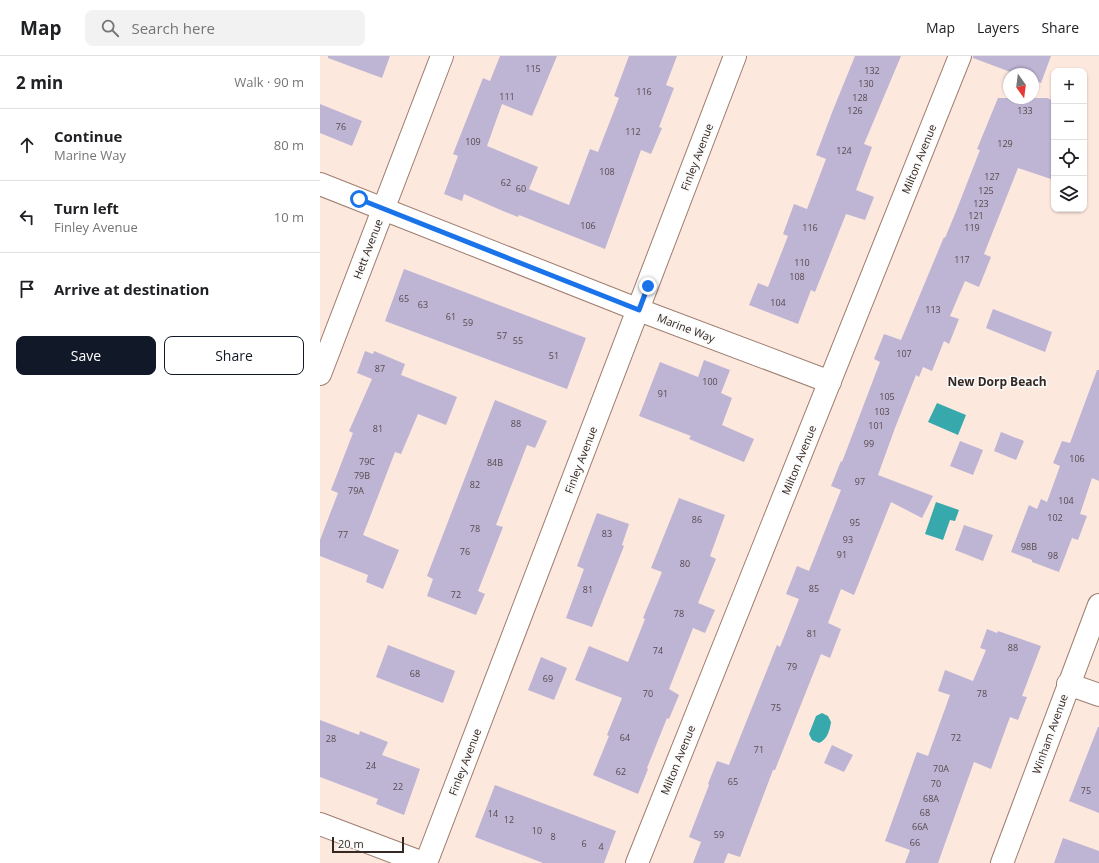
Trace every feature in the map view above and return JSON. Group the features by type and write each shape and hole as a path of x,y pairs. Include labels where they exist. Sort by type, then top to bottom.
{"street":[{"name":"Hett Avenue","path":"320,374 442,56"},
{"name":"Finley Avenue","path":"426,863 736,56"},
{"name":"Milton Avenue","path":"637,863 960,56"},
{"name":"Marine Way","path":"320,184 639,310 830,382"},
{"name":"Winham Avenue","path":"1002,863 1068,684 1099,605"},
{"path":"1068,684 1099,695"},
{"path":"320,824 423,863"}],"water":[{"path":"937,403 966,415 958,435 928,422"},
{"path":"936,502 959,510 955,521 950,520 943,540 925,534"},
{"path":"822,713 828,716 831,722 826,737 819,743 812,740 809,734 816,716"}],"building":[{"path":"328,56 390,56 382,78 328,58"},
{"path":"500,56 557,56 532,116 502,104 487,146 538,167 529,189 569,205 590,149 598,152 619,98 614,96 629,56 677,56 666,85 674,88 659,127 662,128 651,154 641,150 605,249 519,215 518,217 464,194 462,201 444,194 458,156 453,154 483,78 490,81"},
{"path":"855,56 901,56 864,144 872,147 856,190 874,197 865,220 846,214 815,292 811,290 798,324 749,305 758,283 768,287 788,236 783,234 794,204 807,209 826,159 816,155"},
{"path":"973,56 1051,56 1041,83 1039,82 1039,68 1003,69 973,58"},
{"path":"998,98 1003,98 1003,104 1039,104 1039,98 1051,100 1051,179 1018,168 984,254 991,257 979,287 965,281 950,316 959,319 949,344 944,341 932,371 923,367 919,377 916,375 878,475 933,496 922,518 891,502 854,595 841,589 828,623 841,629 830,658 821,654 775,770 773,770 740,857 728,853 724,863 693,863 701,842 689,837 717,761 729,765 777,645 780,647 799,599 786,594 797,566 809,571 841,490 831,486 841,461 842,462 880,362 874,359 884,334 901,340 955,214 980,150 977,149"},
{"path":"320,104 362,121 352,146 320,133"},
{"path":"404,269 586,338 567,389 385,321"},
{"path":"993,309 1052,332 1045,352 986,328"},
{"path":"365,351 373,354 374,351 405,364 401,375 457,397 446,425 418,414 401,454 395,452 363,535 399,550 383,589 366,582 368,575 320,556 320,540 338,493 331,490 353,433 349,431 372,379 357,373"},
{"path":"704,360 730,370 721,393 732,398 722,425 754,439 744,462 689,439 691,436 639,416 660,362 698,377"},
{"path":"1097,370 1099,370 1099,481 1092,478 1080,514 1087,516 1078,540 1072,538 1059,572 1011,552 1029,505 1037,509 1041,499 1047,502 1060,466 1053,463 1062,441 1070,443"},
{"path":"495,400 547,421 535,448 527,445 496,525 503,527 478,591 485,594 476,615 427,596 433,579 427,576"},
{"path":"1001,432 1024,441 1016,460 994,451"},
{"path":"960,441 983,450 973,475 950,466"},
{"path":"679,498 725,515 710,556 716,559 698,603 715,610 705,633 693,628 669,689 679,695 669,719 667,718 638,794 593,775 609,736 607,735 622,698 575,680 589,646 628,662 645,619 643,618 662,572 651,568"},
{"path":"597,513 629,524 622,545 624,546 592,627 566,618 584,569 577,566"},
{"path":"964,525 993,535 983,561 955,550"},
{"path":"987,629 997,633 998,631 1041,646 1022,696 1027,697 1018,720 1010,717 991,769 974,762 938,863 905,863 910,850 885,841 917,752 928,756 950,695 938,691 945,670 973,681 986,650 980,648"},
{"path":"388,645 455,671 443,703 376,677"},
{"path":"541,657 567,668 554,700 528,690"},
{"path":"320,720 359,735 360,731 388,742 382,755 420,769 404,815 376,804 378,799 320,777"},
{"path":"1099,727 1099,813 1069,801"},
{"path":"832,745 853,755 844,772 824,763"},
{"path":"495,785 616,831 604,863 543,863 475,837"},
{"path":"1063,838 1099,851 1099,863 1054,863"}],"district":[{"name":"New Dorp Beach","path":"997,382"}],"route":[{"path":"359,199 639,310 648,286"}]}
